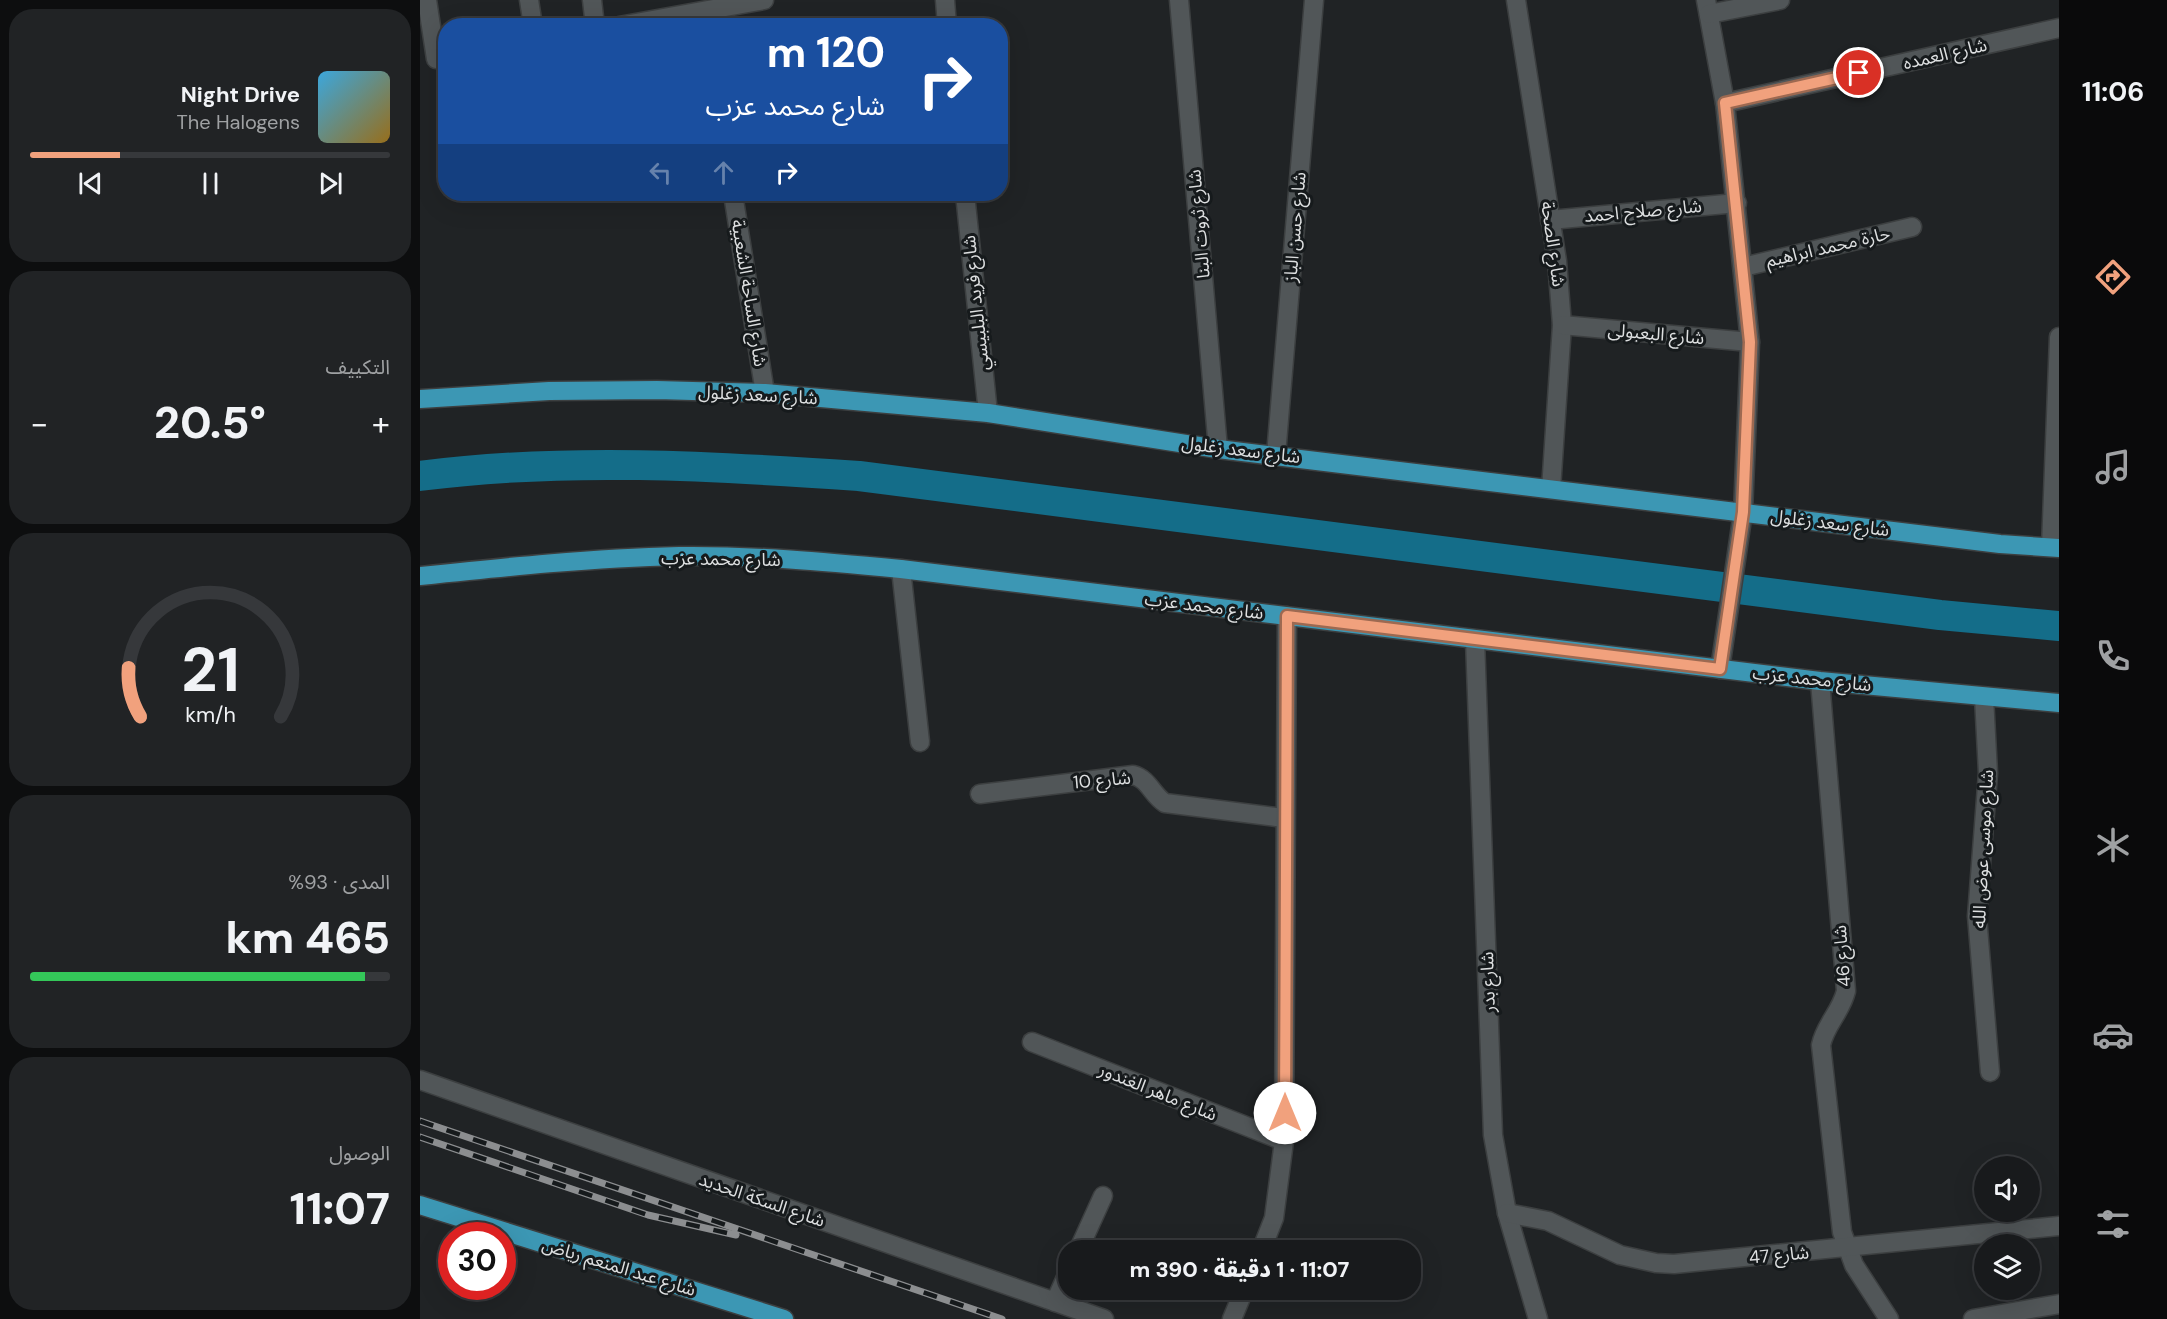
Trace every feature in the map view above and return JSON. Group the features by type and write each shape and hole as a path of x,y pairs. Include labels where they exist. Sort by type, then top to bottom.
{"main road":[{"name":"شارع سعد زغلول","path":"420,399 549,391 657,390 765,393 988,413 1218,448 2000,544 2055,547"},
{"name":"شارع محمد عزب","path":"420,576 526,564 679,556 754,557 901,569 1820,681 2059,703"},
{"name":"شارع عبد المنعم رياض","path":"420,1205 784,1319"}],"street":[{"path":"427,0 434,59"},
{"path":"529,0 531,18"},
{"path":"592,0 594,18"},
{"path":"668,18 764,0"},
{"path":"945,0 946,18"},
{"name":"شارع ثروت البنا","path":"1179,0 1218,448"},
{"name":"شارع حسن الباز","path":"1276,454 1314,0"},
{"name":"شارع الصحة","path":"1516,0 1550,220 1562,326 1551,489"},
{"path":"1720,669 1743,512 1750,342 1725,103 1708,7 1780,0"},
{"name":"شارع العمده","path":"1725,103 2059,28"},
{"name":"شارع الساحة الشعبية","path":"734,201 765,393"},
{"name":"شارع فريد البلبيسي","path":"965,201 988,413"},
{"name":"شارع صلاح احمد","path":"1550,220 1737,203"},
{"name":"حارة محمد ابراهيم","path":"1743,267 1912,227"},
{"name":"شارع البعبولى","path":"1562,326 1750,342"},
{"path":"2055,547 2059,337"},
{"path":"901,569 920,742"},
{"path":"1265,1240 1274,1218 1284,1141 1284,818 1287,616"},
{"name":"شارع بدر","path":"1475,640 1493,1135 1507,1213 1538,1319"},
{"name":"شارع 46","path":"1820,681 1846,991 1842,1006 1824,1032 1821,1045 1838,1215 1847,1249 1863,1281 1889,1319"},
{"name":"شارع موسى عوض الله","path":"1984,697 1988,773 1977,916 1990,1072"},
{"name":"شارع 10","path":"980,794 1133,775 1144,779 1154,794 1165,803 1284,818"},
{"name":"شارع ماهر الغندور","path":"1032,1042 1284,1141"},
{"name":"شارع السكة الحديد","path":"420,1080 1104,1319"},
{"path":"1083,1240 1103,1196"},
{"name":"شارع 47","path":"1507,1213 1548,1221 1620,1255 1656,1263 1674,1264 1847,1249 2059,1226"},
{"path":"1055,1302 1058,1295"},
{"path":"1232,1319 1240,1300"},
{"path":"1973,1319 2059,1304"}],"waterway":[{"path":"420,476 475,470 584,465 749,469 859,476 1940,615 2059,626"}],"railway":[{"path":"420,1121 1002,1319"},
{"path":"420,1137 648,1215 736,1235"}],"route":[{"path":"1285,1113 1284,818 1287,616 1720,669 1743,512 1750,342 1725,103 1859,73"}]}
